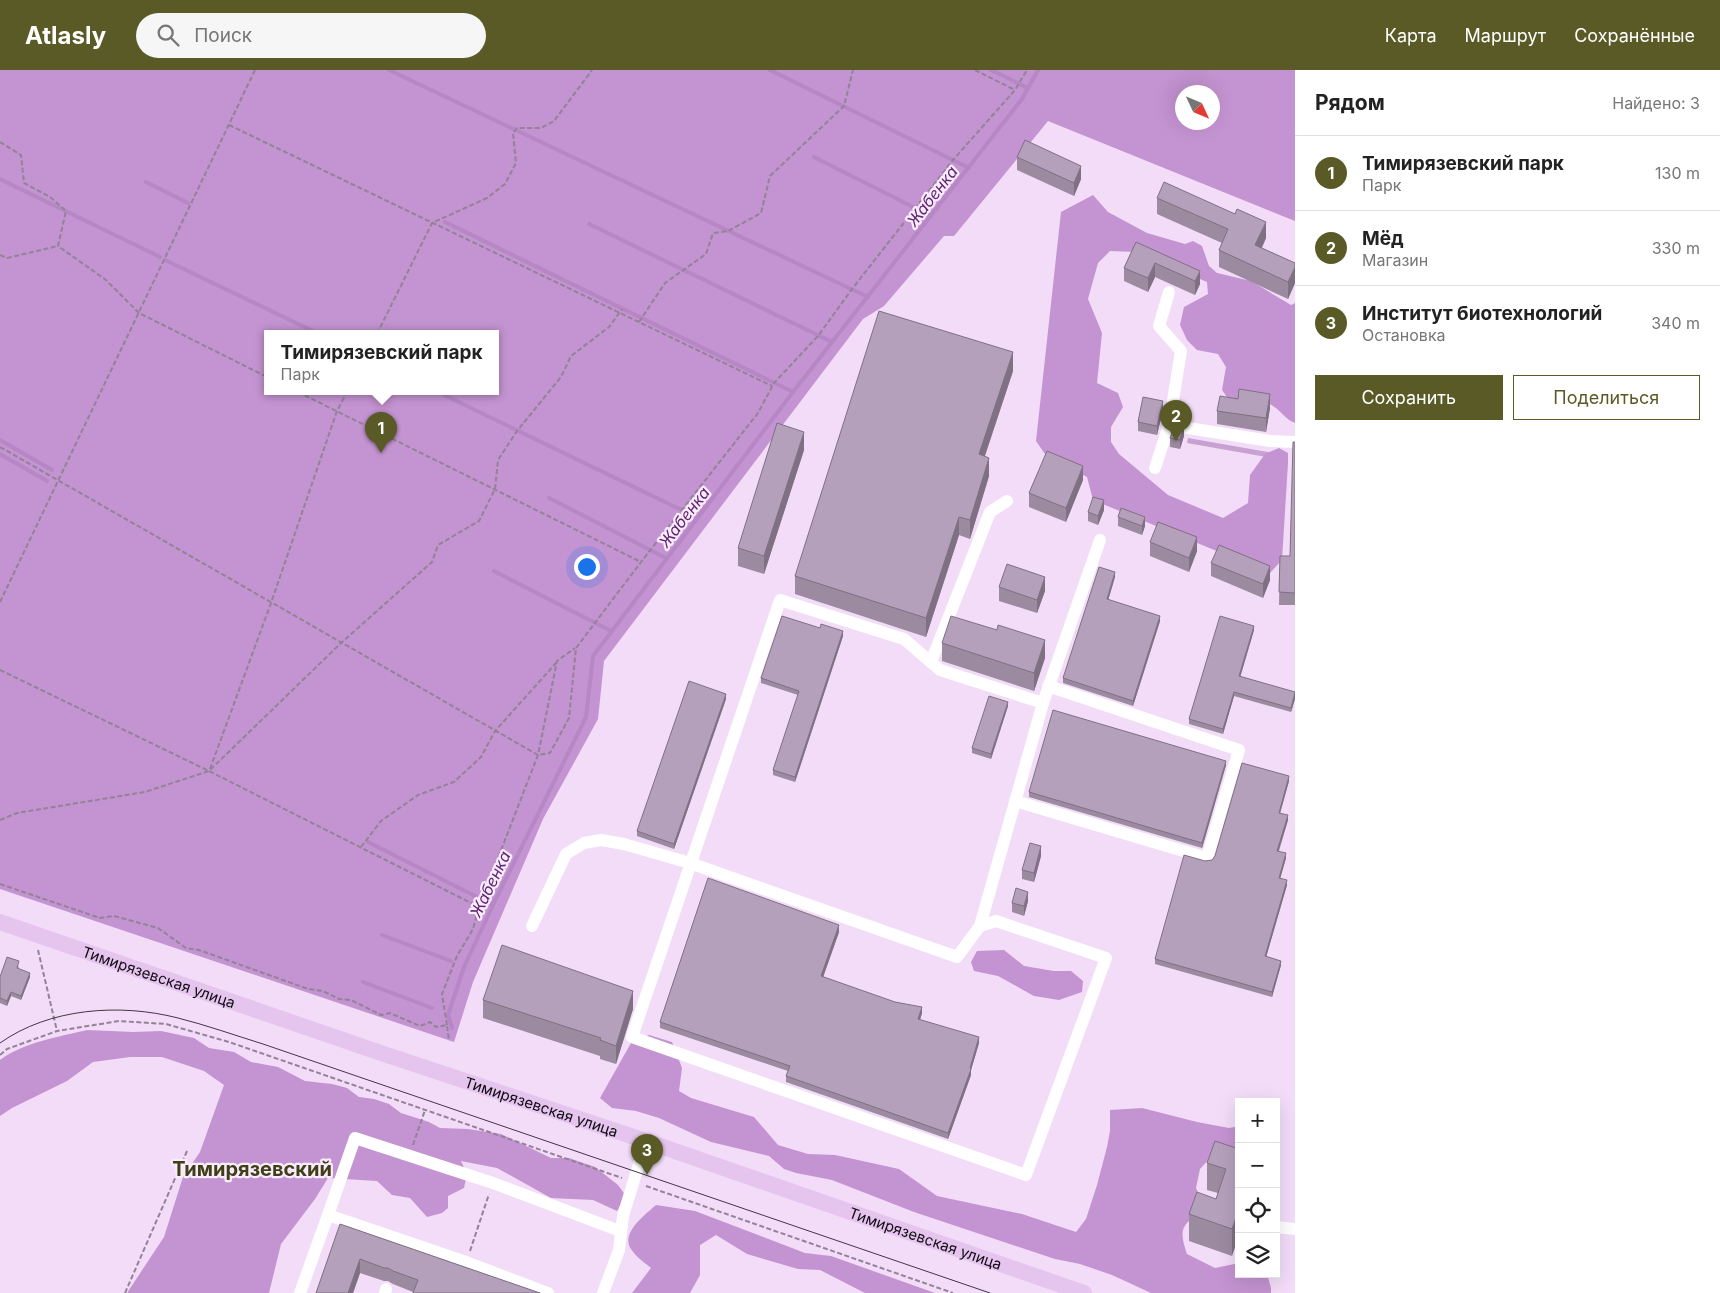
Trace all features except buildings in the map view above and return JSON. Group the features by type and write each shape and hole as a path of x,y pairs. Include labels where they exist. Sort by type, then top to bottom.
{"main road":[{"name":"Тимирязевская улица","path":"0,922 368,1049 646,1141 1084,1293"}],"lane":[{"path":"1155,468 1169,425 1181,351 1159,326 1169,292"},
{"path":"1169,425 1270,441 1295,442"},
{"path":"931,662 990,512 1007,501"},
{"path":"532,926 566,854 584,843 601,840 624,844 690,863 957,957 980,926 1042,703 1100,540"},
{"path":"980,926 996,921 1106,958 1026,1175 632,1037 780,600 904,639 940,670 1042,703"},
{"path":"1015,801 1207,858 1239,750 1048,686"},
{"path":"300,1293 355,1138 493,1183 620,1231"},
{"path":"603,1293 619,1250 620,1231 646,1141"},
{"path":"328,1215 466,1262 548,1293"},
{"path":"1280,1227 1295,1229"}],"path":[{"path":"0,602 255,70"},
{"path":"379,330 432,223 487,198 505,184 516,163 514,130 517,128 541,128 554,121 592,70"},
{"path":"639,322 665,283 706,254 714,233 728,231 761,213 770,176 844,106 853,70"},
{"path":"975,70 1015,90"},
{"path":"361,848 381,821 418,795 454,782 481,757 495,731 558,661 576,648 758,413 772,386 818,336 852,289 953,160 1015,90 1027,70"},
{"path":"229,125 772,386"},
{"path":"0,142 21,155 24,183 50,197 66,211 58,246"},
{"path":"0,255 7,258 58,246 106,280 139,313 264,376"},
{"path":"0,820 17,813 145,792 209,771 341,643 432,562 438,545 479,521 495,490 498,460 517,430 561,377 570,356 609,327 622,309"},
{"path":"304,395 641,562"},
{"path":"209,771 271,603 337,411 345,395"},
{"path":"0,447 538,755 550,753 568,718 576,648"},
{"path":"450,1041 442,994 457,956 473,929 478,907 538,755 558,661"},
{"path":"0,670 209,771 478,907"},
{"path":"0,884 100,918 114,916 158,928 186,948 199,950 308,989 323,991 339,1000 351,1000 381,1015 390,1013 420,1026 430,1022 436,1027 447,1025"},
{"path":"35,934 57,1031"},
{"path":"0,1055 7,1049 57,1031 119,1020 166,1024 229,1042 953,1293"},
{"path":"409,1156 425,1110"},
{"path":"125,1293 187,1151"},
{"path":"466,1262 493,1183"}],"shaded area":[{"path":"0,70 1295,70 1295,221 1048,121 954,236 944,236 884,306 863,319 604,661 598,719 543,819 473,982 454,1042 0,889"},
{"path":"1093,195 1108,212 1147,233 1185,244 1193,241 1202,246 1209,266 1217,273 1251,281 1291,305 1295,303 1295,423 1268,403 1251,400 1229,400 1222,390 1226,367 1218,354 1197,350 1187,340 1180,325 1184,307 1208,294 1207,282 1137,252 1110,251 1098,263 1088,299 1102,333 1097,383 1118,393 1123,407 1111,427 1111,442 1119,454 1168,495 1223,518 1248,503 1250,475 1265,454 1279,448 1288,453 1282,560 1270,573 1093,500 1087,477 1047,457 1036,441 1061,212"},
{"path":"1188,438 1279,454 1278,459 1187,443"},
{"path":"1004,950 1024,966 1054,971 1071,971 1083,981 1082,992 1059,1000 1034,996 998,976 974,971 971,962 977,951"},
{"path":"87,1030 161,1031 194,1038 209,1048 234,1052 251,1062 278,1067 305,1081 347,1088 359,1097 389,1104 401,1113 429,1122 440,1128 468,1129 501,1134 551,1158 569,1158 595,1167 618,1185 626,1196 617,1211 593,1200 551,1198 497,1168 461,1161 467,1174 464,1188 448,1196 448,1208 442,1213 427,1217 410,1198 392,1195 377,1181 328,1178 315,1199 281,1244 269,1293 127,1293 164,1237 183,1177 200,1152 224,1085 204,1071 162,1057 130,1057 93,1062 67,1081 12,1108 0,1116 0,1060 31,1044"},
{"path":"649,1035 672,1042 682,1068 679,1091 691,1098 754,1117 778,1145 808,1154 835,1155 899,1169 937,1196 1022,1214 1076,1232 1086,1219 1097,1185 1110,1131 1110,1110 1142,1108 1197,1122 1229,1128 1235,1127 1235,1162 1212,1156 1200,1169 1196,1188 1205,1209 1191,1219 1184,1227 1184,1245 1187,1254 1215,1268 1235,1264 1235,1278 1268,1278 1271,1293 1151,1293 1112,1275 1080,1264 1055,1259 914,1212 832,1180 784,1169 769,1156 711,1142 659,1118 636,1111 612,1108 600,1098 631,1043"},
{"path":"656,1205 695,1211 805,1253 831,1256 935,1293 865,1293 820,1270 798,1269 747,1254 716,1235 700,1245 700,1275 690,1293 632,1293 651,1268 633,1252 629,1243 629,1237 631,1230 636,1224"}],"waterway":[{"path":"389,70 868,297"},
{"path":"770,70 969,168"},
{"path":"991,70 1028,88"},
{"name":"Жабенка","path":"452,1028 448,1015 464,967 586,717 593,656 793,392 1022,99 1038,70"},
{"path":"814,157 931,216"},
{"path":"0,179 160,257"},
{"path":"146,182 188,203"},
{"path":"445,222 793,392"},
{"path":"589,224 832,342"},
{"path":"165,260 311,330"},
{"path":"444,395 698,518"},
{"path":"0,440 52,470"},
{"path":"0,454 47,481"},
{"path":"549,498 666,558"},
{"path":"494,571 611,631"},
{"path":"368,842 477,897"},
{"path":"484,900 493,905"},
{"path":"382,935 451,961"},
{"path":"363,982 432,1008"}],"tram line":[{"path":"0,1043 19,1031 40,1022 86,1012 109,1010 133,1011 156,1013 178,1018 263,1044 990,1293"}],"place":[{"name":"Мёд","path":"1176,441"},
{"name":"Тимирязевский парк","path":"381,453"},
{"name":"Институт биотехнологий","path":"647,1175"}],"district":[{"name":"Тимирязевский","path":"252,1169"}]}
